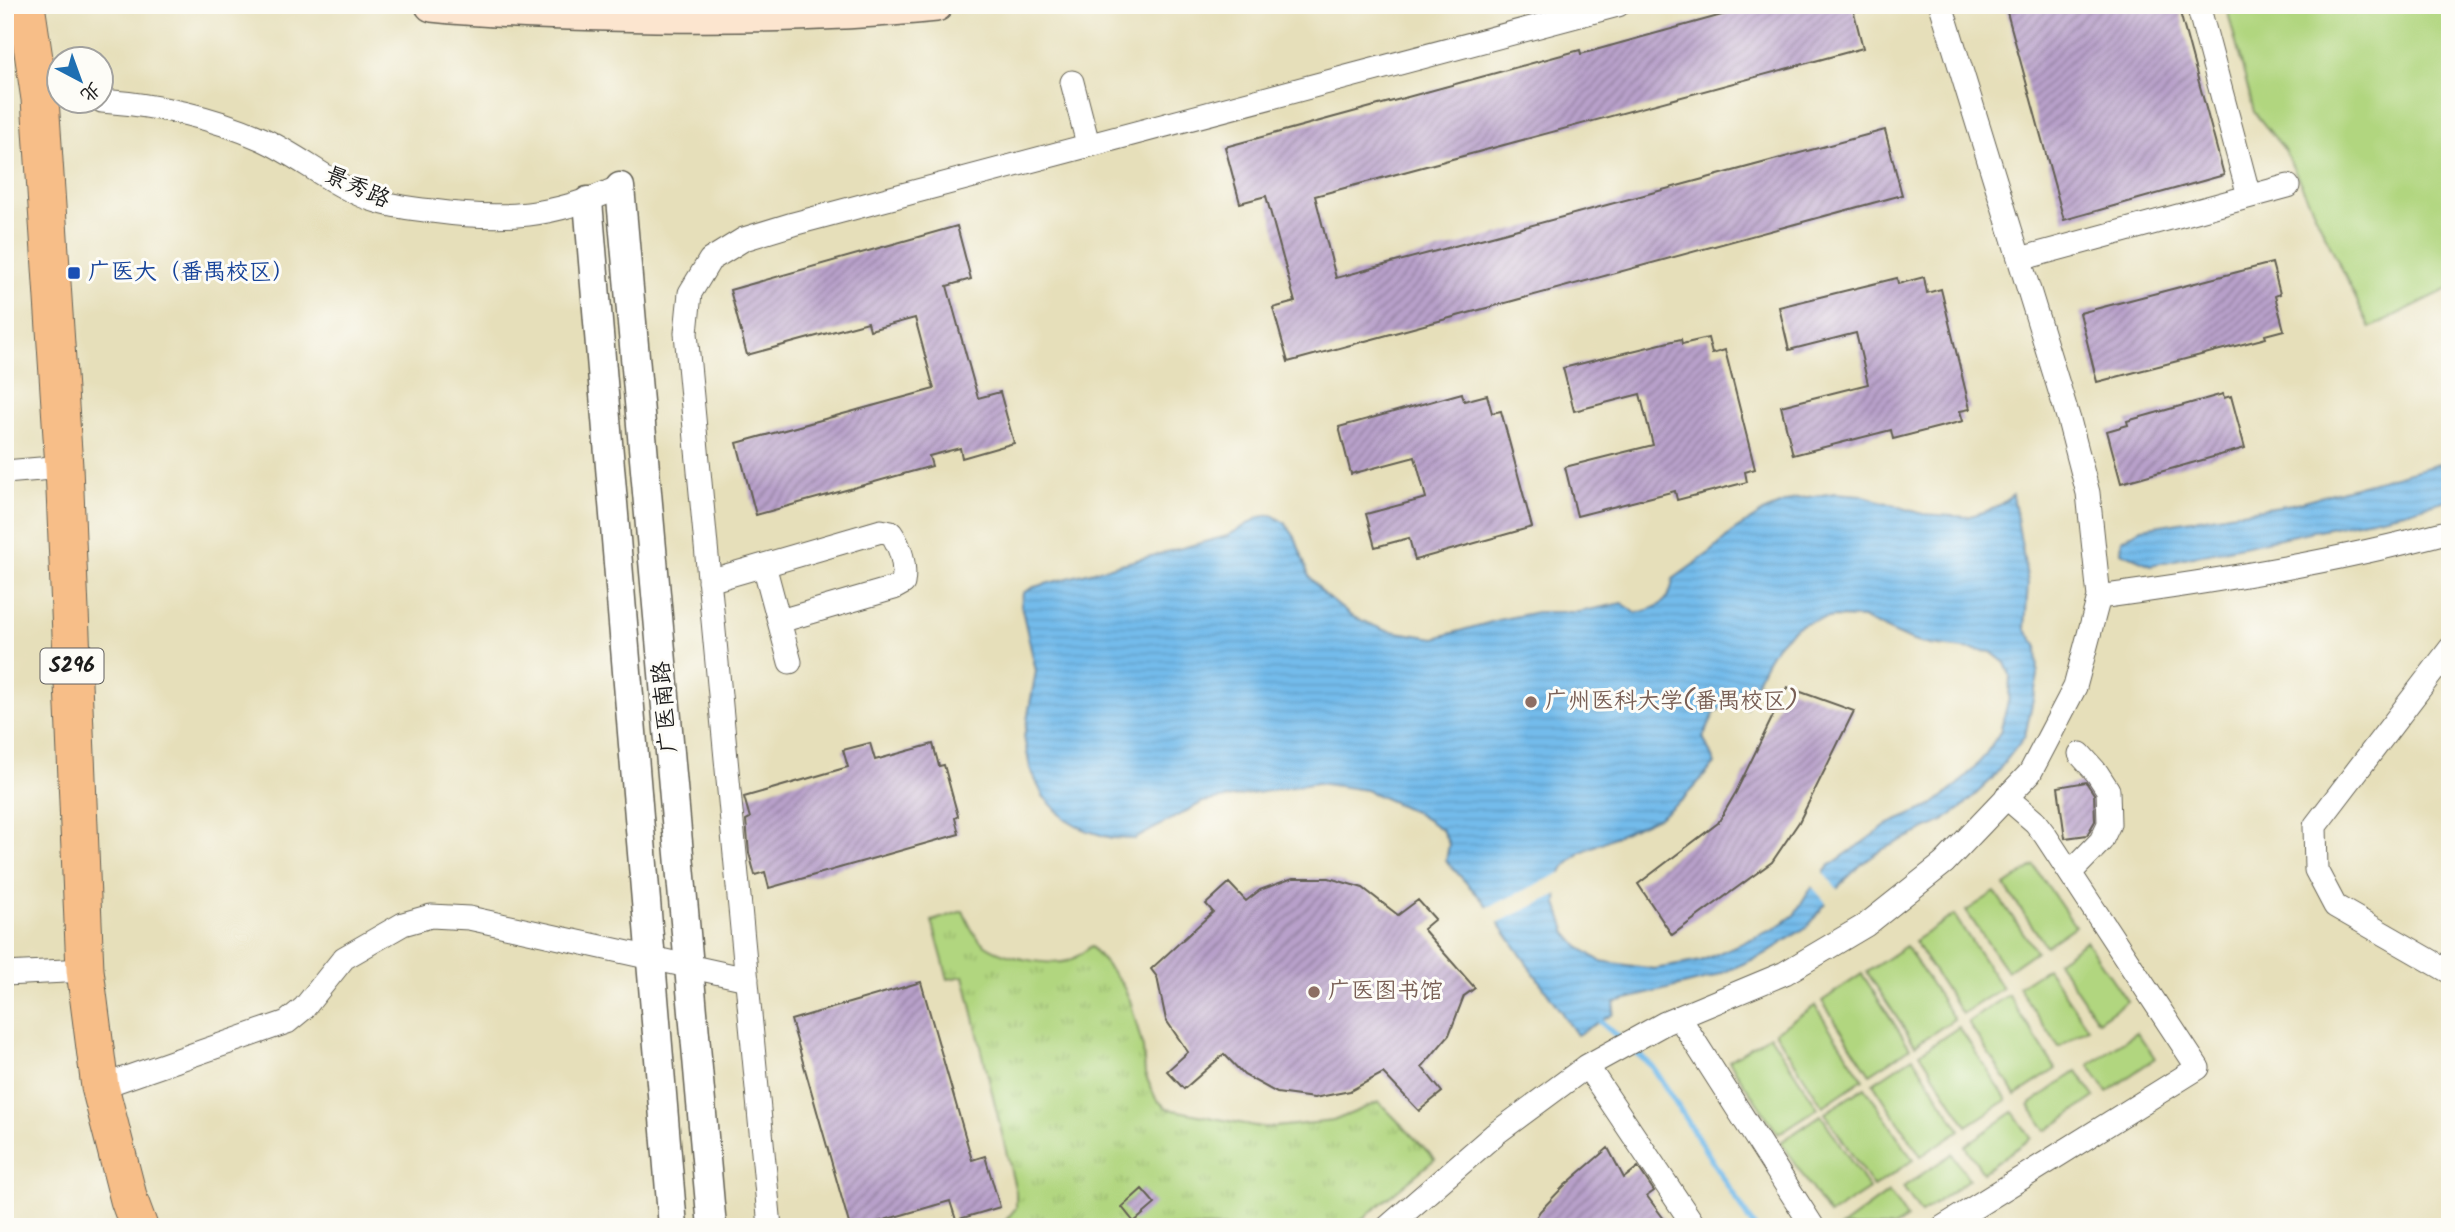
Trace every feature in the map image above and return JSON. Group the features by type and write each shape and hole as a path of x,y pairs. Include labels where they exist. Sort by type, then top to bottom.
{"main road":[{"name":"S296","path":"26,5 46,83"},
{"path":"432,5 572,14 704,17 814,15 936,5"},
{"name":"S296","path":"51,116 85,970 100,1087 129,1200 139,1227"}],"street":[{"path":"770,1227 686,333 690,293 710,261 744,239 1088,144 1618,5"},
{"path":"1388,1227 1496,1134 1587,1066 1672,1020 1785,973 1867,925 1944,863 2029,773 2075,687 2099,597 2088,493 2069,420 1941,5"},
{"path":"2198,5 2249,196"},
{"path":"1072,82 1088,144"},
{"name":"景秀路","path":"116,103 169,111 263,139 341,186 378,202 404,207 483,217 522,216 588,201 620,187"},
{"path":"2020,259 2288,186"},
{"name":"广医南路","path":"620,187 712,1227"},
{"name":"广医南路","path":"588,201 673,1227"},
{"path":"5,472 64,467"},
{"path":"709,581 881,531 891,533 898,543 905,573 903,583 894,588 780,621"},
{"path":"2099,597 2212,582 2387,548 2450,531"},
{"path":"764,565 790,662"},
{"path":"2450,649 2315,826 2316,870 2335,906 2450,972"},
{"path":"2070,873 2101,841 2109,824 2108,790 2080,754"},
{"path":"1944,1227 2198,1068 2035,821 2006,797"},
{"path":"100,1087 287,1022 304,1008 344,958 403,924 430,916 469,918 747,979"},
{"path":"5,974 85,970"},
{"path":"1672,1020 1813,1227"},
{"path":"1587,1066 1695,1227"}],"green space":[{"path":"2226,5 2450,5 2450,288 2370,328 2284,149 2254,112"},
{"path":"2034,866 2075,926 2046,946 2005,886"},
{"path":"1995,892 2036,951 2007,971 1966,911"},
{"path":"963,911 979,940 1012,956 1036,961 1068,961 1091,946 1122,984 1130,1000 1143,1048 1145,1074 1156,1099 1168,1109 1265,1128 1333,1121 1379,1102 1435,1159 1360,1221 1347,1227 996,1227 1016,1208 1016,1192 964,976 948,979 932,921"},
{"path":"1954,915 2002,988 1962,1014 1914,941"},
{"path":"2086,941 2127,1001 2098,1021 2057,961"},
{"path":"1906,946 1954,1019 1915,1045 1867,972"},
{"path":"2047,968 2088,1028 2059,1047 2018,987"},
{"path":"1862,974 1910,1048 1870,1074 1822,1001"},
{"path":"2008,995 2056,1069 2016,1095 1968,1022"},
{"path":"1815,1006 1863,1079 1823,1106 1775,1032"},
{"path":"1959,1027 2007,1100 1967,1126 1920,1053"},
{"path":"2137,1032 2155,1058 2107,1092 2089,1065"},
{"path":"1770,1035 1818,1108 1778,1134 1729,1061"},
{"path":"1913,1057 1960,1130 1921,1156 1873,1083"},
{"path":"2077,1071 2095,1097 2046,1131 2029,1105"},
{"path":"1865,1087 1913,1160 1873,1187 1825,1113"},
{"path":"2013,1112 2031,1138 1983,1172 1965,1146"},
{"path":"1821,1115 1869,1189 1829,1215 1781,1142"},
{"path":"1952,1154 1969,1179 1921,1213 1903,1187"},
{"path":"1889,1192 1907,1218 1894,1227 1841,1227"}],"water":[{"path":"2450,461 2450,499 2405,512 2151,565 2121,552 2122,540 2142,528 2292,504"},
{"path":"1835,493 1861,495 1923,514 1968,517 1995,508 2013,495 2028,583 2025,629 2037,645 2038,676 2025,736 1991,780 1959,810 1943,821 1883,849 1862,864 1842,883 1808,926 1765,954 1711,978 1615,1002 1613,1014 1577,1035 1484,902 1446,861 1449,844 1442,830 1413,811 1366,790 1317,783 1203,802 1135,839 1111,838 1085,830 1064,818 1043,796 1030,768 1024,737 1036,671 1021,605 1023,593 1034,587 1227,536 1260,517 1272,515 1285,523 1295,537 1309,576 1324,594 1351,616 1384,630 1435,638 1537,612 1579,612 1622,603 1636,613 1651,609 1666,599 1673,579 1712,551 1735,530 1765,511 1794,499","holes":["1835,617 1862,618 1913,641 1991,652 2005,663 2010,675 2009,698 2000,732 1983,758 1959,784 1931,806 1889,824 1829,866 1794,915 1776,928 1701,961 1654,969 1600,961 1578,946 1567,933 1557,904 1558,880 1563,868 1581,852 1659,817 1682,800 1715,764 1703,737 1715,712 1733,703 1746,708 1767,660 1792,631 1803,624"]}],"pier":[{"path":"1821,870 1840,892 1829,906 1810,884"},
{"path":"1565,871 1561,893 1495,924 1484,909"}],"building":[{"path":"1758,5 1852,5 1863,48 1315,196 1336,278 1885,130 1902,195 1288,362 1273,308 1295,302 1266,196 1240,203 1225,147 1580,50 1581,54"},
{"path":"2005,5 2178,5 2224,175 2064,220"},
{"path":"957,226 971,279 947,286 978,398 1000,392 1014,443 962,458 960,448 929,456 932,466 756,515 737,443 934,389 915,318 870,330 868,322 747,355 730,290"},
{"path":"2272,263 2280,294 2275,296 2284,330 2265,335 2266,338 2097,382 2080,313"},
{"path":"1924,277 1927,293 1941,289 1970,409 1960,411 1963,421 1893,439 1891,430 1793,455 1781,406 1868,384 1856,333 1789,350 1779,307 1897,278 1898,284"},
{"path":"1708,338 1712,354 1725,350 1755,469 1745,472 1747,482 1677,500 1675,491 1577,516 1565,467 1653,445 1640,394 1574,411 1563,368 1681,339 1682,344"},
{"path":"1462,393 1464,401 1487,395 1492,413 1501,411 1532,527 1415,560 1409,538 1375,547 1366,514 1426,498 1415,457 1351,474 1339,427"},
{"path":"2223,394 2224,398 2231,396 2245,448 2121,483 2107,431 2128,425 2127,421"},
{"path":"1787,687 1854,711 1799,822 1772,862 1672,935 1638,884 1718,823"},
{"path":"870,743 875,760 933,744 939,766 944,765 958,816 955,818 959,834 769,888 765,872 755,875 749,853 746,820 750,818 744,797 848,767 843,750"},
{"path":"2086,782 2094,794 2095,821 2087,835 2065,838 2058,787"},
{"name":"广医图书馆","path":"1293,878 1329,878 1363,888 1398,915 1418,900 1435,919 1423,929 1475,988 1464,996 1449,1035 1422,1067 1442,1092 1419,1111 1383,1073 1350,1091 1314,1098 1277,1093 1244,1075 1224,1054 1184,1089 1167,1071 1188,1052 1166,1020 1157,977 1151,969 1213,912 1206,904 1229,883 1246,901 1260,890"},
{"path":"921,982 972,1160 985,1156 1000,1207 956,1220 950,1201 860,1227 850,1227 791,1020"},
{"path":"1608,1148 1624,1178 1638,1167 1654,1191 1647,1196 1670,1227 1530,1227 1540,1211 1564,1186"},
{"path":"1142,1189 1155,1204 1134,1222 1122,1207"}],"waterway":[{"path":"1601,1022 1623,1041"},
{"path":"1631,1048 1653,1067 1754,1227"}],"place":[{"name":"广医大（番禺校区）","path":"74,273"},
{"name":"广州医科大学(番禺校区)","path":"1531,702"},
{"name":"广医图书馆","path":"1314,992"}]}
